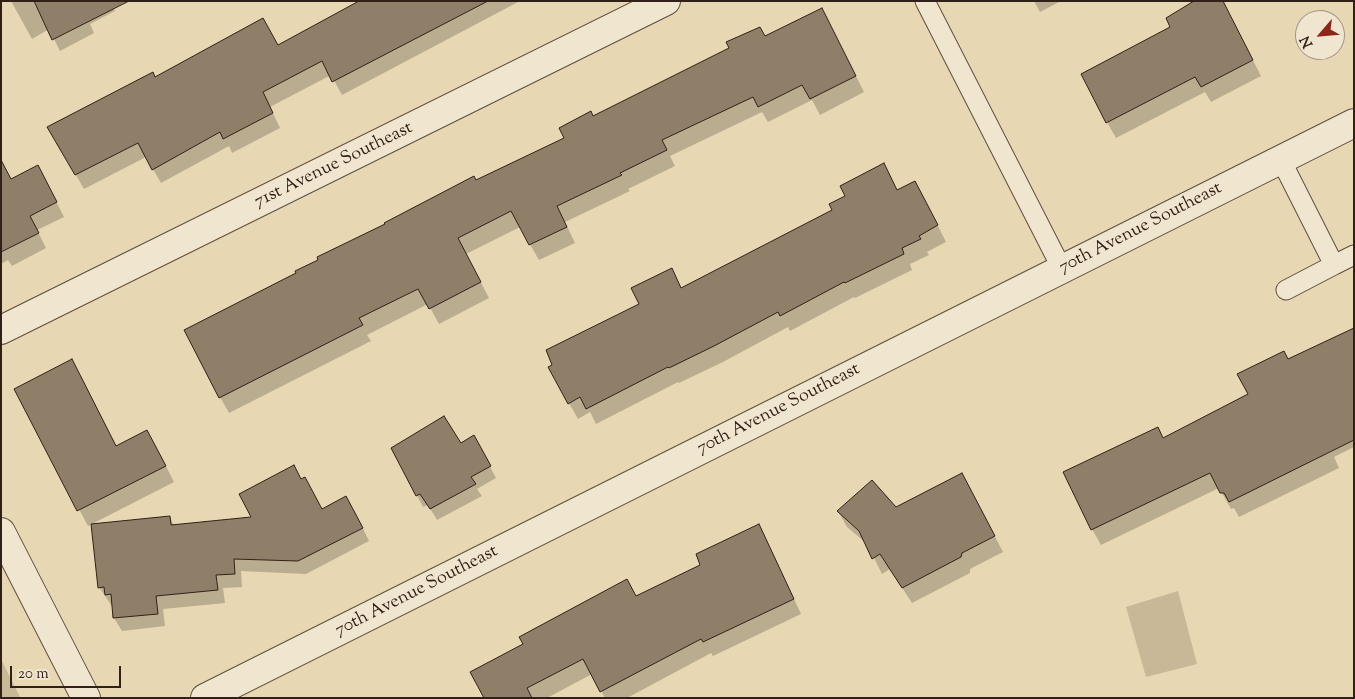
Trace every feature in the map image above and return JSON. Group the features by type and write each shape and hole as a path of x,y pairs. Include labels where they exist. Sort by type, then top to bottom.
{"street":[{"name":"71st Avenue Southeast","path":"1,330 666,1"},
{"name":"70th Avenue Southeast","path":"205,698 1354,123"},
{"path":"1,532 86,698"}],"lane":[{"path":"925,1 1062,269"},
{"path":"1281,160 1334,265"},
{"path":"1286,290 1354,255"}],"shaded area":[{"path":"1178,591 1197,664 1146,677 1126,607"},
{"path":"1,659 19,695 21,698 1,698"}],"building":[{"path":"34,1 129,1 52,40"},
{"path":"359,1 488,1 332,82 322,61 263,92 273,113 223,139 220,132 152,170 138,143 75,175 47,127 153,72 155,77 263,18 278,45"},
{"path":"1194,1 1223,1 1253,60 1201,87 1195,77 1106,123 1081,74 1170,27 1166,18"},
{"path":"822,8 856,76 810,99 802,85 758,107 753,97 662,140 667,150 620,173 622,175 557,206 567,227 529,245 511,211 458,238 481,282 429,309 418,289 359,318 363,325 219,398 184,330 296,273 295,271 318,260 317,257 385,224 474,176 476,180 564,138 559,128 591,111 593,116 729,48 726,42 760,27 765,36"},
{"path":"1,160 11,179 38,165 57,202 30,216 39,233 1,252"},
{"path":"884,163 897,190 915,181 938,225 919,236 921,239 902,248 904,254 844,282 780,316 778,312 586,409 580,397 568,404 548,367 552,365 546,350 639,304 631,288 672,268 681,288 832,210 829,204 845,196 840,186"},
{"path":"1354,328 1354,440 1229,502 1224,493 1220,493 1210,473 1091,530 1063,472 1158,427 1163,438 1248,394 1237,374 1284,351 1288,359"},
{"path":"72,359 116,446 147,430 166,466 77,511 14,389"},
{"path":"444,416 461,443 474,435 491,466 471,477 476,484 430,509 420,494 416,496 391,448"},
{"path":"294,465 301,479 305,477 322,509 346,496 363,528 298,561 234,559 235,574 216,575 218,590 156,596 158,614 113,618 111,594 105,595 104,587 98,588 91,524 170,516 171,525 251,517 239,494"},
{"path":"962,473 995,536 962,553 961,557 902,588 880,554 872,559 859,531 837,511 872,480 896,507"},
{"path":"759,524 794,599 703,642 701,639 600,692 583,659 527,688 532,698 484,698 470,672 523,644 519,637 627,579 636,596 700,565 696,554"}]}
